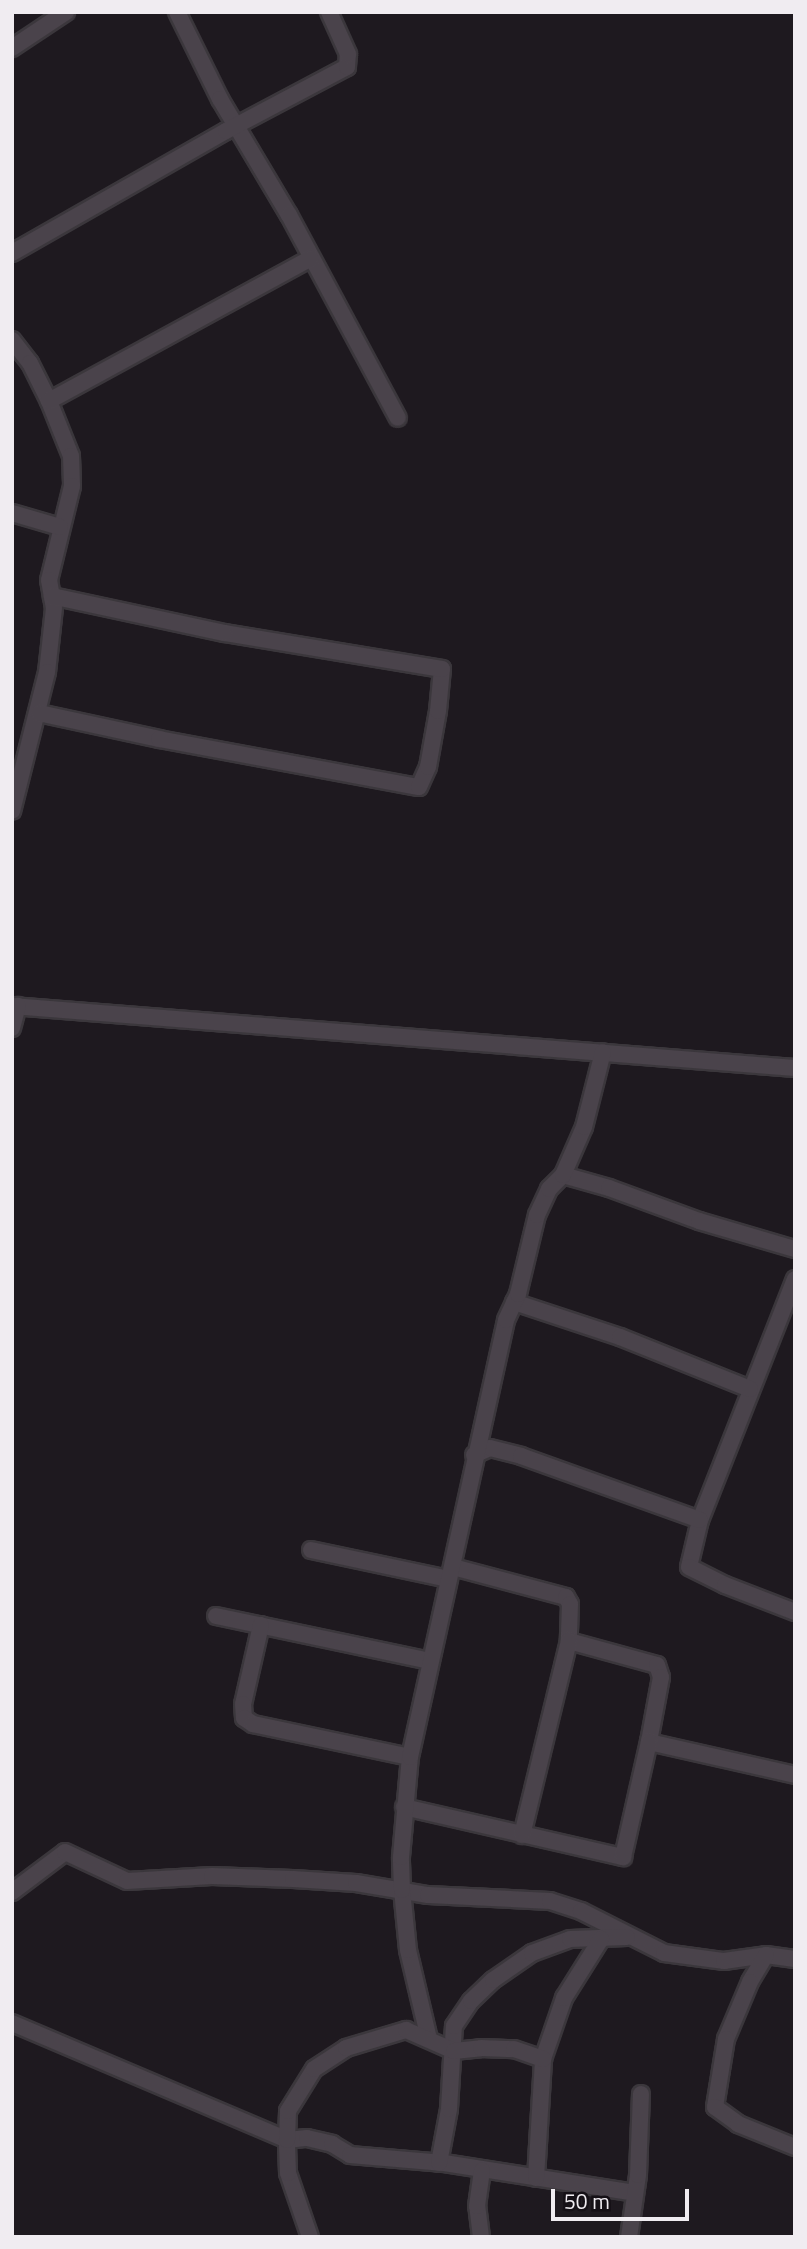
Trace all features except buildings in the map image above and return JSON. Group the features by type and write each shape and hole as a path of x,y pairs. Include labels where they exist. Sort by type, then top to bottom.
{"street":[{"path":"12,48 66,12"},
{"path":"177,12 220,99 237,125 398,418"},
{"path":"12,253 237,125 347,67 348,54 332,13"},
{"path":"49,401 311,258"},
{"path":"12,811 39,713 47,672 54,608 49,580 72,486 71,456 49,401 16,351"},
{"path":"12,513 60,527"},
{"path":"39,713 159,739 419,787 428,767 438,710 442,669 224,633 52,596"},
{"path":"12,1028 15,1006 795,1068"},
{"path":"429,2039 408,1951 402,1890 404,1807 410,1757 474,1455 506,1320 514,1302 537,1215 549,1189 563,1175 584,1128 603,1052"},
{"path":"563,1175 608,1188 699,1222 795,1249"},
{"path":"795,1279 700,1520 690,1567 725,1585 795,1612"},
{"path":"514,1302 620,1337 750,1389"},
{"path":"474,1455 490,1448 521,1456 700,1520"},
{"path":"311,1550 451,1573 566,1597 570,1604 569,1641 522,1835"},
{"path":"216,1616 429,1661"},
{"path":"261,1625 243,1704 244,1718 253,1724 410,1757"},
{"path":"404,1807 624,1857 661,1677 657,1665 569,1641"},
{"path":"649,1742 795,1775"},
{"path":"12,1892 65,1852 127,1881 212,1876 356,1883 402,1890 550,1901 581,1911 664,1953 724,1961 766,1955 795,1959"},
{"path":"439,2163 449,2109 454,2026 471,2001 494,1980 532,1954 570,1939 630,1937"},
{"path":"536,2178 543,2059 564,1998 601,1939"},
{"path":"766,1955 750,1982 726,2039 715,2107 738,2124 795,2147"},
{"path":"12,2023 161,2088 265,2128 287,2140 307,2138 332,2144 350,2155 439,2163 635,2193"},
{"path":"310,2236 288,2173 287,2140 288,2111 314,2068 346,2048 384,2034 406,2030 454,2051 514,2049 543,2059"},
{"path":"629,2237 635,2193 641,2094"},
{"path":"481,2237 477,2206 482,2170"}]}
